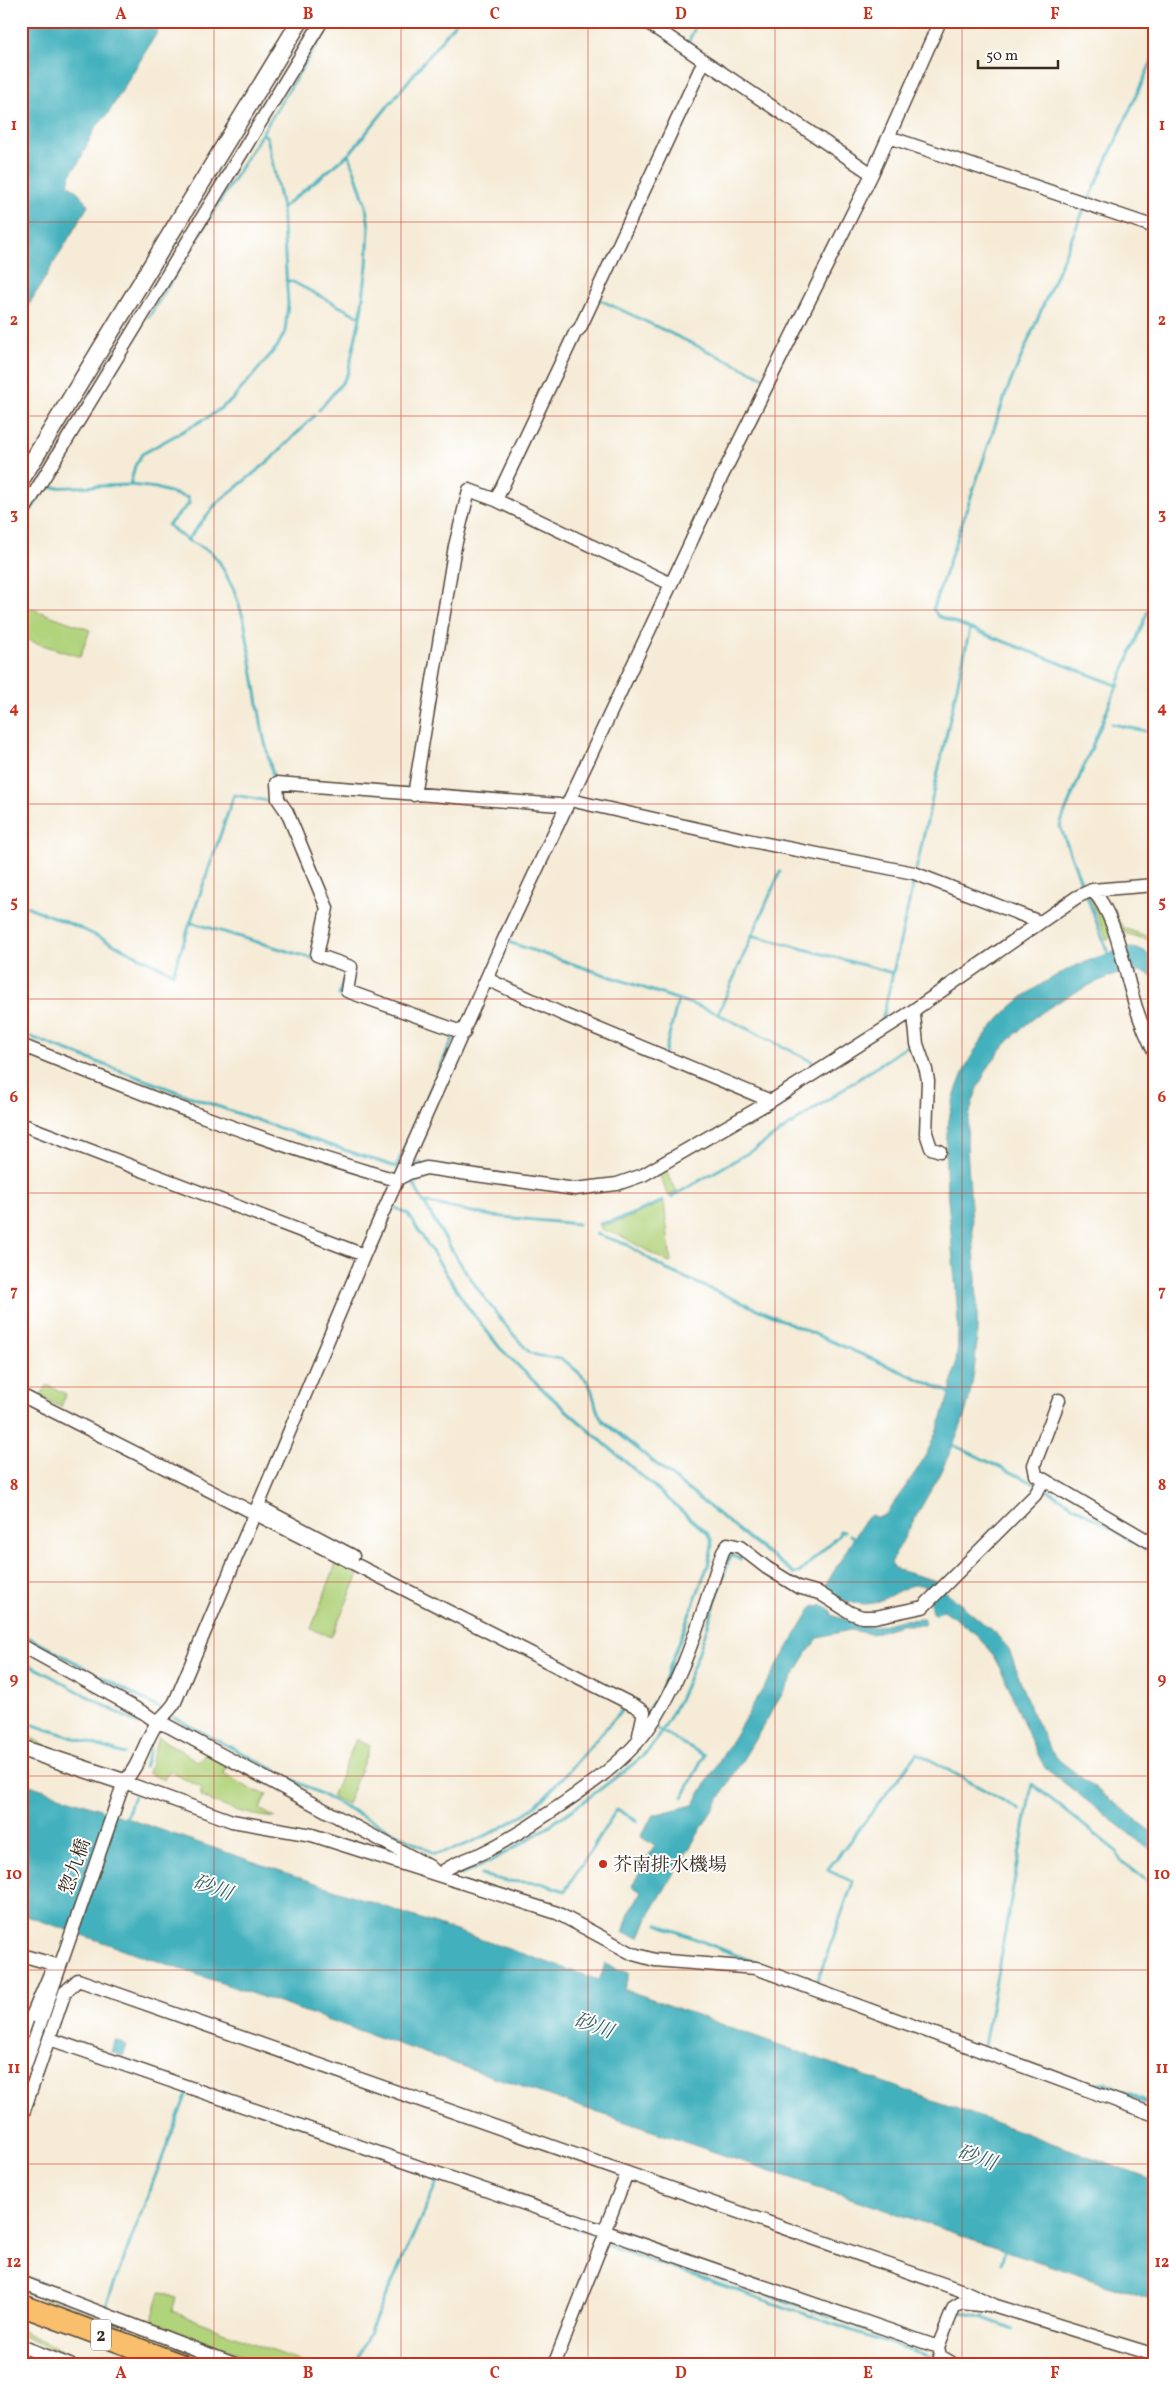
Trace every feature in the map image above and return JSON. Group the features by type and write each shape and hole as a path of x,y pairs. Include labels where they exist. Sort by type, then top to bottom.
{"highway":[{"name":"2","path":"21,2305 181,2365"},
{"name":"2","path":"21,2320 141,2365"}],"street":[{"path":"21,480 300,21"},
{"path":"21,515 322,21"},
{"path":"645,21 869,172"},
{"name":"惣九橋","path":"57,1965 66,1950 121,1789 134,1769 157,1722 175,1702 257,1510 392,1180 464,1032 565,805 869,172 889,137 940,21"},
{"path":"496,500 575,333 580,328 704,61"},
{"path":"889,137 1155,227"},
{"path":"414,795 462,513 469,490 496,500 671,584"},
{"path":"464,1032 346,991 351,967 316,955 327,908 287,812 278,799 277,783 414,795 565,805 916,874 1040,922"},
{"path":"23,1051 209,1118 392,1180 426,1168 560,1188 588,1188 617,1184 657,1168 912,1013 1040,922 1088,892 1155,884"},
{"path":"1088,892 1097,895 1112,925 1139,1016 1155,1053"},
{"path":"487,979 562,1014 768,1099"},
{"path":"912,1013 917,1044 928,1081 926,1133 931,1148 940,1151"},
{"path":"21,1124 361,1253"},
{"path":"21,1395 257,1510 634,1706 644,1712 644,1720 635,1744"},
{"path":"1059,1400 1034,1465 1036,1475 1042,1484 1155,1545"},
{"path":"439,1875 448,1866 499,1844 532,1824 616,1763 635,1744 652,1723 671,1691 686,1655 723,1551 728,1544 740,1547 767,1568 798,1587 824,1596 857,1615 875,1617 923,1607 1042,1484"},
{"path":"257,1510 338,1546 360,1560"},
{"path":"21,1645 157,1722 168,1726 411,1856 439,1875"},
{"path":"21,1748 121,1789 232,1821 312,1835 557,1913 632,1954 655,1960 756,1968 1155,2115"},
{"path":"21,1955 57,1965"},
{"path":"21,2077 27,2033 40,2024 57,1965"},
{"path":"21,2050 57,1965"},
{"path":"21,2119 65,1992 78,1980 966,2292 996,2306 1155,2355"},
{"path":"27,2033 605,2234 938,2347"},
{"path":"554,2365 627,2173"},
{"path":"21,2282 237,2365"},
{"path":"955,2365 940,2356 938,2347 954,2307 957,2304 984,2307 996,2306"},
{"path":"21,2346 70,2365"}],"green space":[{"path":"21,605 90,630 80,657 21,638"},
{"path":"1102,895 1123,928 1150,937 1155,942 1128,934 1119,928"},
{"path":"1090,896 1094,896 1113,935 1107,941"},
{"path":"664,1167 677,1191 668,1196 658,1171"},
{"path":"664,1202 671,1262 669,1263 623,1237 601,1229 600,1226 623,1220"},
{"path":"47,1385 66,1394 61,1407 40,1396"},
{"path":"338,1559 361,1570 331,1637 311,1629"},
{"path":"21,1732 67,1757 21,1741"},
{"path":"158,1737 199,1762 207,1751 228,1762 223,1773 252,1790 267,1794 260,1809 275,1818 236,1810 209,1800 200,1796 202,1788 169,1771 164,1780 148,1773"},
{"path":"356,1739 370,1746 347,1804 332,1797"},
{"path":"21,2286 200,2357 21,2292"},
{"path":"160,2292 176,2298 172,2311 308,2365 268,2365 152,2321"},
{"path":"21,2330 93,2365 86,2365 21,2335"}],"water":[{"path":"21,21 164,21 108,114 95,128 77,166 73,169 68,184 79,193 88,206 21,318"},
{"path":"1130,948 1140,949 1155,956 1155,980 1151,975 1144,972 1127,972 1109,977 1066,997 1029,1022 1013,1036 986,1071 977,1091 968,1123 967,1142 977,1298 976,1351 973,1377 968,1403 953,1445 934,1485 891,1563 898,1570 937,1581 937,1584 996,1634 1009,1649 1030,1709 1051,1751 1060,1761 1155,1834 1155,1854 1045,1768 1031,1741 1005,1678 990,1650 977,1635 944,1610 932,1613 927,1587 914,1585 880,1601 866,1604 836,1598 825,1586 864,1521 871,1515 878,1518 886,1514 916,1471 935,1435 948,1398 957,1354 958,1323 947,1191 946,1148 954,1098 967,1065 985,1036 1007,1011 1033,990 1063,972 1095,958"},
{"path":"821,1604 831,1610 832,1615 863,1626 876,1627 901,1620 924,1619 926,1623 924,1625 901,1625 872,1634 850,1630 819,1637 807,1653 648,1917 640,1937 623,1933 629,1913 641,1892 632,1886 655,1845 640,1837 653,1815 693,1805 811,1609 814,1606 819,1607"},
{"name":"砂川","path":"21,1782 599,1980 605,1964 629,1973 624,1989 1155,2180 1155,2301 584,2108 21,1914"},
{"path":"115,2040 127,2045 123,2056 111,2052"}],"waterway":[{"path":"149,317 331,21"},
{"path":"282,208 349,154 457,21"},
{"path":"687,45 698,21"},
{"path":"1088,202 1155,54"},
{"path":"130,485 135,466 142,454 210,416 232,400 277,347 285,332 288,304 282,208 267,137 262,133"},
{"path":"319,410 348,373 361,313 367,266 369,227 366,206 349,154"},
{"path":"1085,207 1006,393 933,609 938,616 1119,686"},
{"path":"286,280 360,317"},
{"path":"596,298 765,378"},
{"path":"187,540 217,503 269,461 314,416"},
{"path":"21,527 70,446"},
{"path":"45,488 130,485 156,488 188,498 189,504 168,525 187,540 211,552 220,563 234,590 244,620 263,734 274,780 276,780"},
{"path":"1084,890 1060,826 1155,594"},
{"path":"916,870 970,629"},
{"path":"1112,724 1155,733"},
{"path":"21,904 78,927 173,973 234,795 274,802"},
{"path":"718,1014 780,872"},
{"path":"881,1025 915,876"},
{"path":"1087,896 1109,956"},
{"path":"190,922 314,959"},
{"path":"752,935 893,973"},
{"path":"508,942 712,1011 819,1065"},
{"path":"343,980 339,995 349,998"},
{"path":"665,1052 678,1000"},
{"path":"21,1033 207,1103 396,1167 455,1034"},
{"path":"671,1197 755,1149 913,1042"},
{"path":"408,1166 421,1163"},
{"path":"409,1176 449,1246 494,1310 529,1352 560,1359 574,1368 587,1381 603,1421 794,1573 799,1573 839,1535 840,1531 844,1532"},
{"path":"599,1224 623,1218 663,1201"},
{"path":"423,1202 492,1216 578,1224"},
{"path":"392,1206 408,1214 467,1306 500,1348 543,1390 707,1533 711,1539 712,1547 708,1565 661,1690 649,1709"},
{"path":"596,1234 626,1244 667,1270 953,1394"},
{"path":"949,1443 1038,1485"},
{"path":"1044,1488 1155,1555"},
{"path":"850,1535 858,1540"},
{"path":"461,1875 517,1846 552,1824 624,1771 650,1749 668,1721 690,1676 730,1555 740,1559 743,1554"},
{"path":"935,1614 942,1608"},
{"path":"21,1633 159,1708"},
{"path":"21,1660 140,1725"},
{"path":"173,1717 434,1853 457,1848 488,1835 529,1811 559,1781 625,1707"},
{"path":"21,1721 125,1754"},
{"path":"657,1729 704,1755 683,1797"},
{"path":"144,1767 150,1749"},
{"path":"816,1985 853,1882 828,1869 918,1753 1020,1810"},
{"path":"984,2046 1032,1784 1116,1851 1121,1861 1155,1887"},
{"path":"125,1821 134,1796"},
{"path":"481,1875 506,1881 541,1883 565,1891 617,1809 637,1821"},
{"path":"658,1924 754,1962"},
{"path":"1108,2083 1106,2088 1135,2098 1155,2109"},
{"path":"1089,2085 1108,2083 1155,2105"},
{"path":"105,2308 187,2093"},
{"path":"355,2365 438,2180"},
{"path":"562,2223 601,2237"},
{"path":"607,2239 902,2341"},
{"path":"605,2245 935,2359"},
{"path":"1001,2263 1006,2246"},
{"path":"21,2275 76,2297"},
{"path":"955,2314 962,2312 983,2318 984,2315"},
{"path":"124,2315 262,2365"},
{"path":"983,2318 1013,2329"}],"place":[{"name":"芥南排水機場","path":"603,1864"}]}
